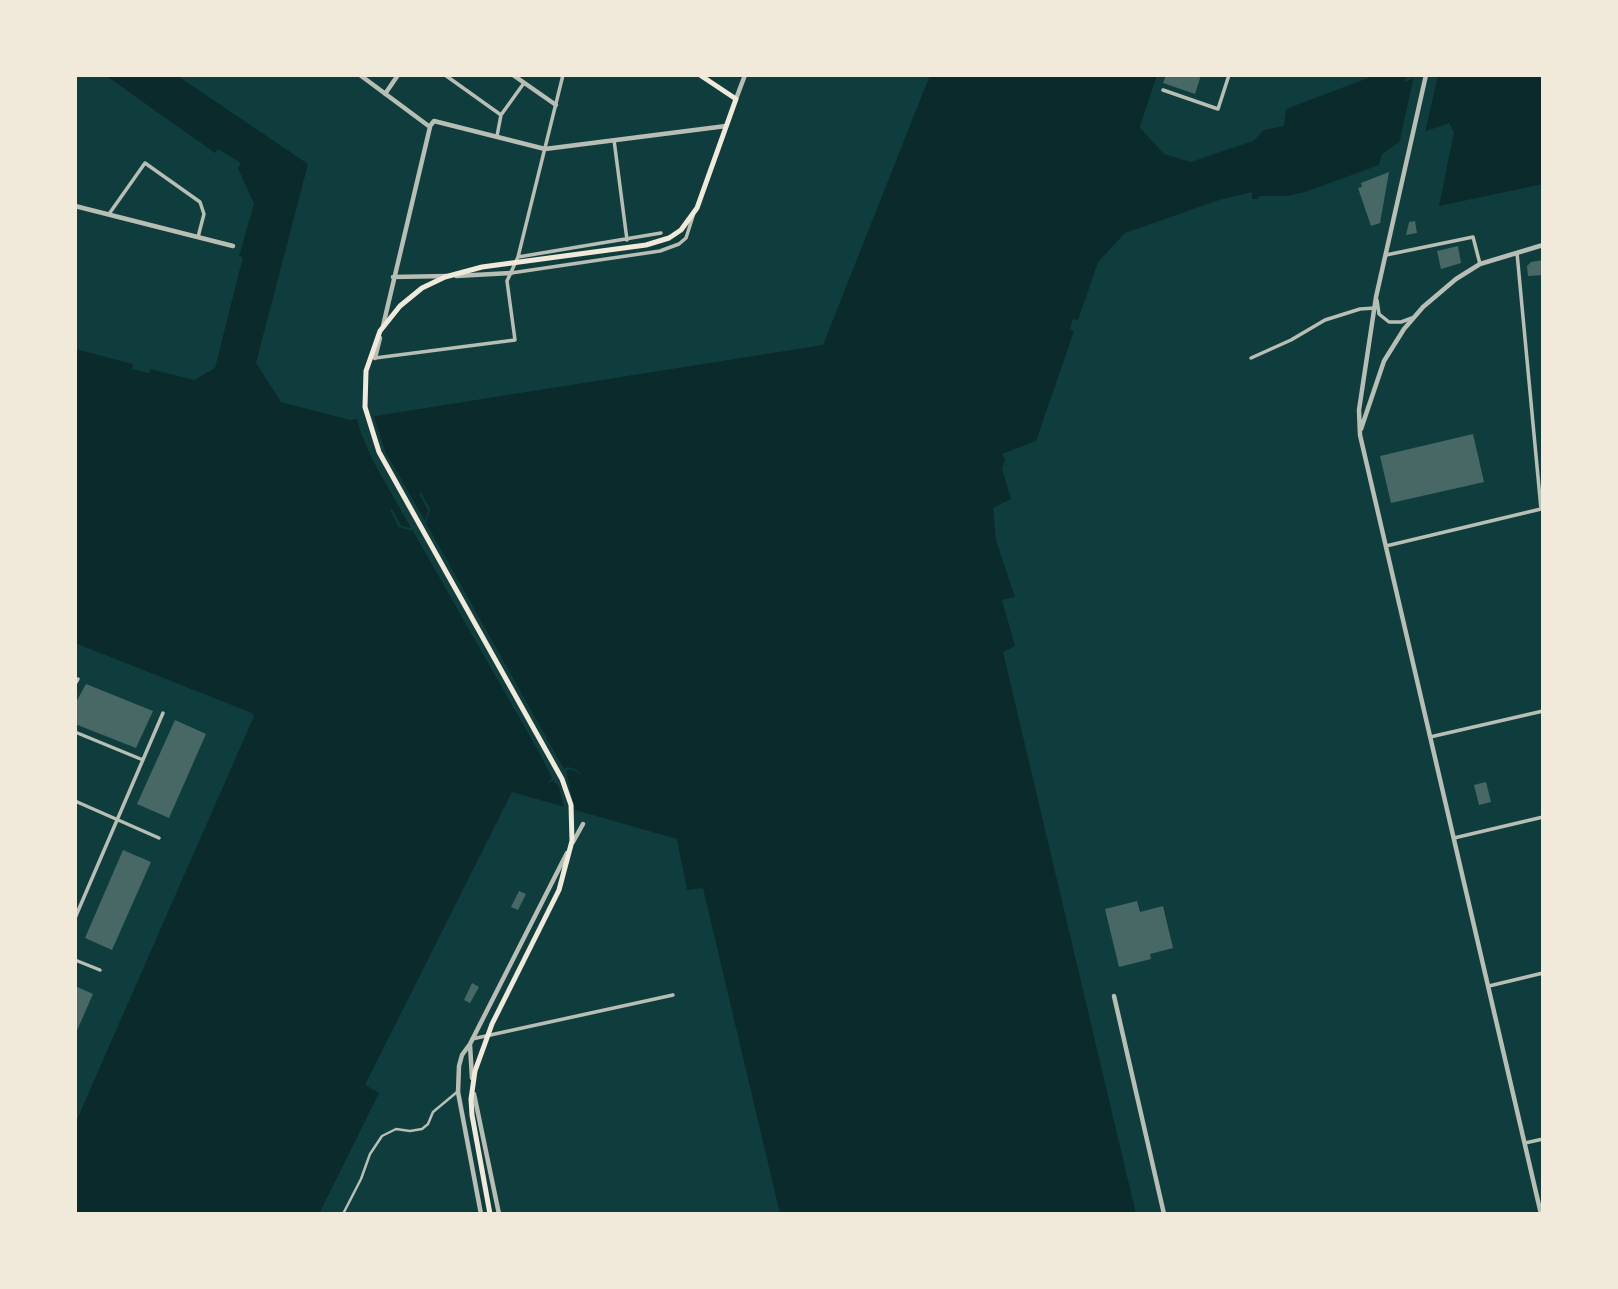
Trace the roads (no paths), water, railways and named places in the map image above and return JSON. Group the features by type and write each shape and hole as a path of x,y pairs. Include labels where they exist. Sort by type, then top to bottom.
{"main road":[{"path":"490,1214 472,1115 475,1070 492,1024 559,890 572,841 571,805 562,779 379,452 365,407 366,372 380,331 400,306 422,288 445,277 482,267 646,245 673,236 693,216 736,99 700,75"}],"street":[{"path":"360,75 430,127"},
{"path":"385,94 398,75"},
{"path":"445,75 501,115"},
{"path":"513,75 556,105"},
{"path":"563,75 556,105 545,149 518,257 507,281 515,340 375,358 430,127 434,121 545,149 726,125"},
{"path":"736,99 745,75"},
{"path":"1163,90 1218,109 1230,75"},
{"path":"1426,75 1374,308 1359,410 1360,435 1542,1214"},
{"path":"497,136 501,115 524,83"},
{"path":"614,140 627,240"},
{"path":"109,215 145,163 200,202 204,214 198,237"},
{"path":"75,206 233,246"},
{"path":"393,277 511,273 660,251 679,244 686,238 693,216"},
{"path":"518,257 661,233"},
{"path":"1386,255 1474,237 1480,264"},
{"path":"1360,435 1384,361 1414,317 1437,293 1480,264 1543,245"},
{"path":"1386,546 1542,508 1516,252"},
{"path":"1376,298 1379,314 1389,323 1401,323 1414,317"},
{"path":"1251,358 1291,340 1325,320 1360,309 1374,308"},
{"path":"1430,737 1543,711"},
{"path":"75,918 163,713"},
{"path":"75,732 143,760"},
{"path":"75,801 159,838"},
{"path":"1454,838 1543,817"},
{"path":"481,1214 457,1092 461,1055 471,1041 583,824"},
{"path":"75,960 100,970"},
{"path":"1489,986 1543,973"},
{"path":"471,1041 673,995"},
{"path":"1114,996 1164,1214"},
{"path":"471,1041 474,1097 499,1214"},
{"path":"457,1092 474,1097"},
{"path":"343,1214 371,1152 382,1136 396,1129 422,1129 428,1124 433,1112 457,1092"},
{"path":"1525,1143 1543,1139"}],"water":[{"path":"105,75 176,75 308,164 256,363 281,402 350,420 823,345 930,75 1157,75 1141,129 1164,154 1191,162 1253,141 1264,130 1284,126 1286,109 1376,75 1406,75 1405,82 1412,79 1413,75 1543,75 1543,184 1439,206 1454,132 1449,123 1404,139 1382,154 1379,165 1305,192 1252,199 1252,192 1219,200 1125,233 1098,262 1078,320 1073,319 1070,329 1074,331 1036,441 1002,454 1005,459 1002,469 1011,499 993,508 996,540 1015,597 1002,600 1015,646 1003,652 1136,1214 780,1214 703,888 687,890 677,839 512,792 365,1085 379,1093 319,1214 75,1214 75,1124 254,716 75,643 75,349 133,364 132,369 149,373 150,369 194,380 215,368 243,257 239,256 254,204 238,168 241,163 218,149 215,153"}]}
